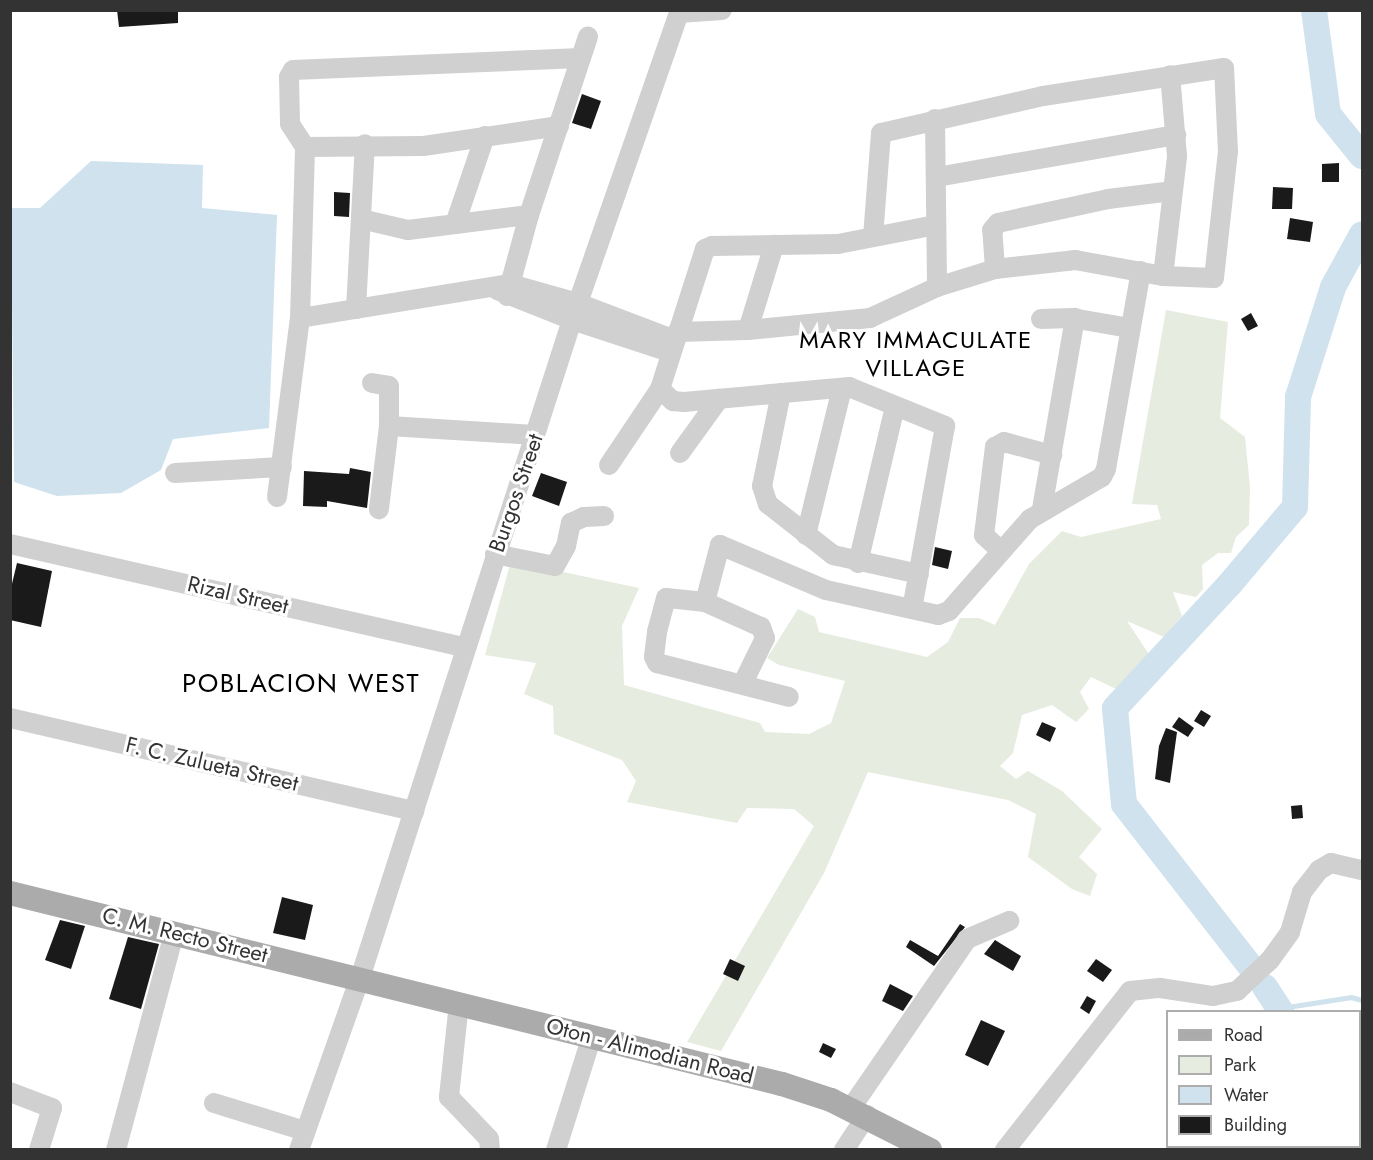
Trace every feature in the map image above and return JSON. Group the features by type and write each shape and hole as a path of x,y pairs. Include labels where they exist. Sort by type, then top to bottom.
{"main road":[{"name":"C. M. Recto Street","path":"10,893 360,978"},
{"name":"Oton - Alimodian Road","path":"360,978 782,1084 859,1112 930,1149"}],"street":[{"path":"680,12 722,10"},
{"name":"Burgos Street","path":"302,1140 360,978 575,312 680,12"},
{"path":"504,289 588,37"},
{"path":"277,497 300,318 305,147 290,124 289,77 293,70 582,58"},
{"path":"300,318 504,289 674,342 748,330 870,318 937,287 995,268 1084,260 1162,276 1214,278 1228,152 1224,68 1043,96 886,131 879,137 873,237"},
{"path":"1162,276 1176,135 1170,75"},
{"path":"934,119 937,177 937,287"},
{"path":"305,147 365,144 423,146 559,126"},
{"path":"937,177 1082,149 1176,135"},
{"path":"455,224 485,136"},
{"path":"356,309 365,144"},
{"path":"995,268 992,230 998,223 1108,199 1172,190"},
{"path":"361,219 408,230 529,215"},
{"path":"609,465 660,389 705,249 712,246 838,244 936,225"},
{"path":"748,330 774,245"},
{"path":"705,602 720,545 826,590 938,615 950,611 1001,551 1042,509 1094,482 1106,469 1141,271"},
{"path":"1041,319 1075,318 1130,328"},
{"path":"1042,509 1075,318"},
{"path":"372,383 389,386 389,426 379,509"},
{"path":"660,389 673,401 849,387 945,426 912,609"},
{"path":"806,535 842,388"},
{"path":"781,393 762,486 768,504 833,555 858,563 919,574"},
{"path":"680,453 719,399"},
{"path":"858,563 895,406"},
{"path":"389,426 536,435"},
{"path":"1001,551 984,536 995,447 1004,442 1052,455"},
{"path":"175,473 282,467"},
{"path":"495,554 555,566 566,546 571,523 584,517 604,516"},
{"name":"Rizal Street","path":"10,544 465,647"},
{"path":"743,683 765,639 761,627 705,602 666,598 655,661 789,697"},
{"name":"F. C. Zulueta Street","path":"10,718 414,811"},
{"path":"1005,1149 1130,991 1160,988 1213,996 1237,991 1270,960 1290,932 1302,892 1319,870 1331,863 1362,870"},
{"path":"844,1149 859,1112 967,939 1009,921"},
{"path":"116,1149 174,933"},
{"path":"459,1003 449,1097 489,1139 490,1149"},
{"path":"556,1149 592,1036"},
{"path":"10,1092 48,1105 52,1116 39,1149"},
{"path":"214,1103 302,1140"}],"green space":[{"path":"1166,310 1228,322 1220,418 1245,437 1250,487 1249,525 1236,537 1231,553 1218,553 1202,565 1203,589 1196,597 1173,592 1182,616 1164,637 1127,621 1160,671 1133,697 1091,677 1080,692 1089,709 1076,722 1052,705 1022,715 1013,753 1000,766 1016,779 1028,771 1062,791 1102,829 1079,857 1097,874 1090,896 1072,889 1028,857 1036,814 1008,800 868,772 824,873 721,1051 687,1042 814,826 794,809 747,808 737,823 627,802 636,781 622,760 554,734 553,706 524,694 536,663 485,655 511,561 639,588 622,626 624,685 760,723 765,732 809,734 831,723 845,681 779,665 767,658 798,609 815,617 819,632 927,657 948,642 960,618 979,618 995,625 1029,564 1062,531 1081,537 1161,519 1157,505 1132,504"}],"water":[{"path":"91,161 203,165 202,208 277,215 269,428 173,439 161,470 121,493 57,496 14,482 11,208 40,208"}],"building":[{"path":"117,10 178,10 178,23 119,27"},
{"path":"582,94 601,101 591,129 572,123"},
{"path":"1339,163 1339,182 1322,182 1322,164"},
{"path":"1273,187 1293,188 1292,209 1272,209"},
{"path":"334,192 350,193 349,217 334,216"},
{"path":"1290,218 1313,222 1310,242 1287,239"},
{"path":"1251,313 1258,326 1248,331 1241,319"},
{"path":"350,468 371,472 367,508 327,501 327,507 303,506 304,471 349,474"},
{"path":"541,473 567,482 559,506 532,496"},
{"path":"935,547 952,551 948,569 932,565"},
{"path":"17,563 52,571 41,627 10,620 10,592"},
{"path":"1201,710 1211,716 1204,727 1194,721"},
{"path":"1179,717 1194,728 1188,737 1172,727"},
{"path":"1042,722 1056,728 1050,742 1036,735"},
{"path":"1166,728 1177,732 1170,783 1155,779 1159,746"},
{"path":"1302,805 1303,818 1292,819 1291,806"},
{"path":"282,897 313,905 305,940 273,933"},
{"path":"60,920 85,926 71,969 45,960"},
{"path":"960,924 965,927 934,966 906,947 910,940 938,956"},
{"path":"128,937 159,944 141,1009 109,999"},
{"path":"995,940 1021,956 1013,971 984,954"},
{"path":"730,959 745,966 738,981 723,974"},
{"path":"1096,959 1112,970 1103,982 1087,971"},
{"path":"890,984 913,996 903,1011 882,1001"},
{"path":"1087,996 1096,1001 1089,1014 1080,1008"},
{"path":"981,1020 1005,1031 988,1066 965,1055"},
{"path":"823,1043 836,1049 831,1058 819,1052"}],"waterway":[{"path":"1314,10 1328,114 1362,156"},
{"path":"1250,966 1124,804 1115,708 1229,585 1295,507 1298,397 1333,287 1362,234"},
{"path":"1265,987 1280,1010"},
{"path":"1281,1008 1351,997 1362,1000"}],"district":[{"name":"MARY IMMACULATE VILLAGE","path":"916,354"},
{"name":"POBLACION WEST","path":"301,684"}]}
